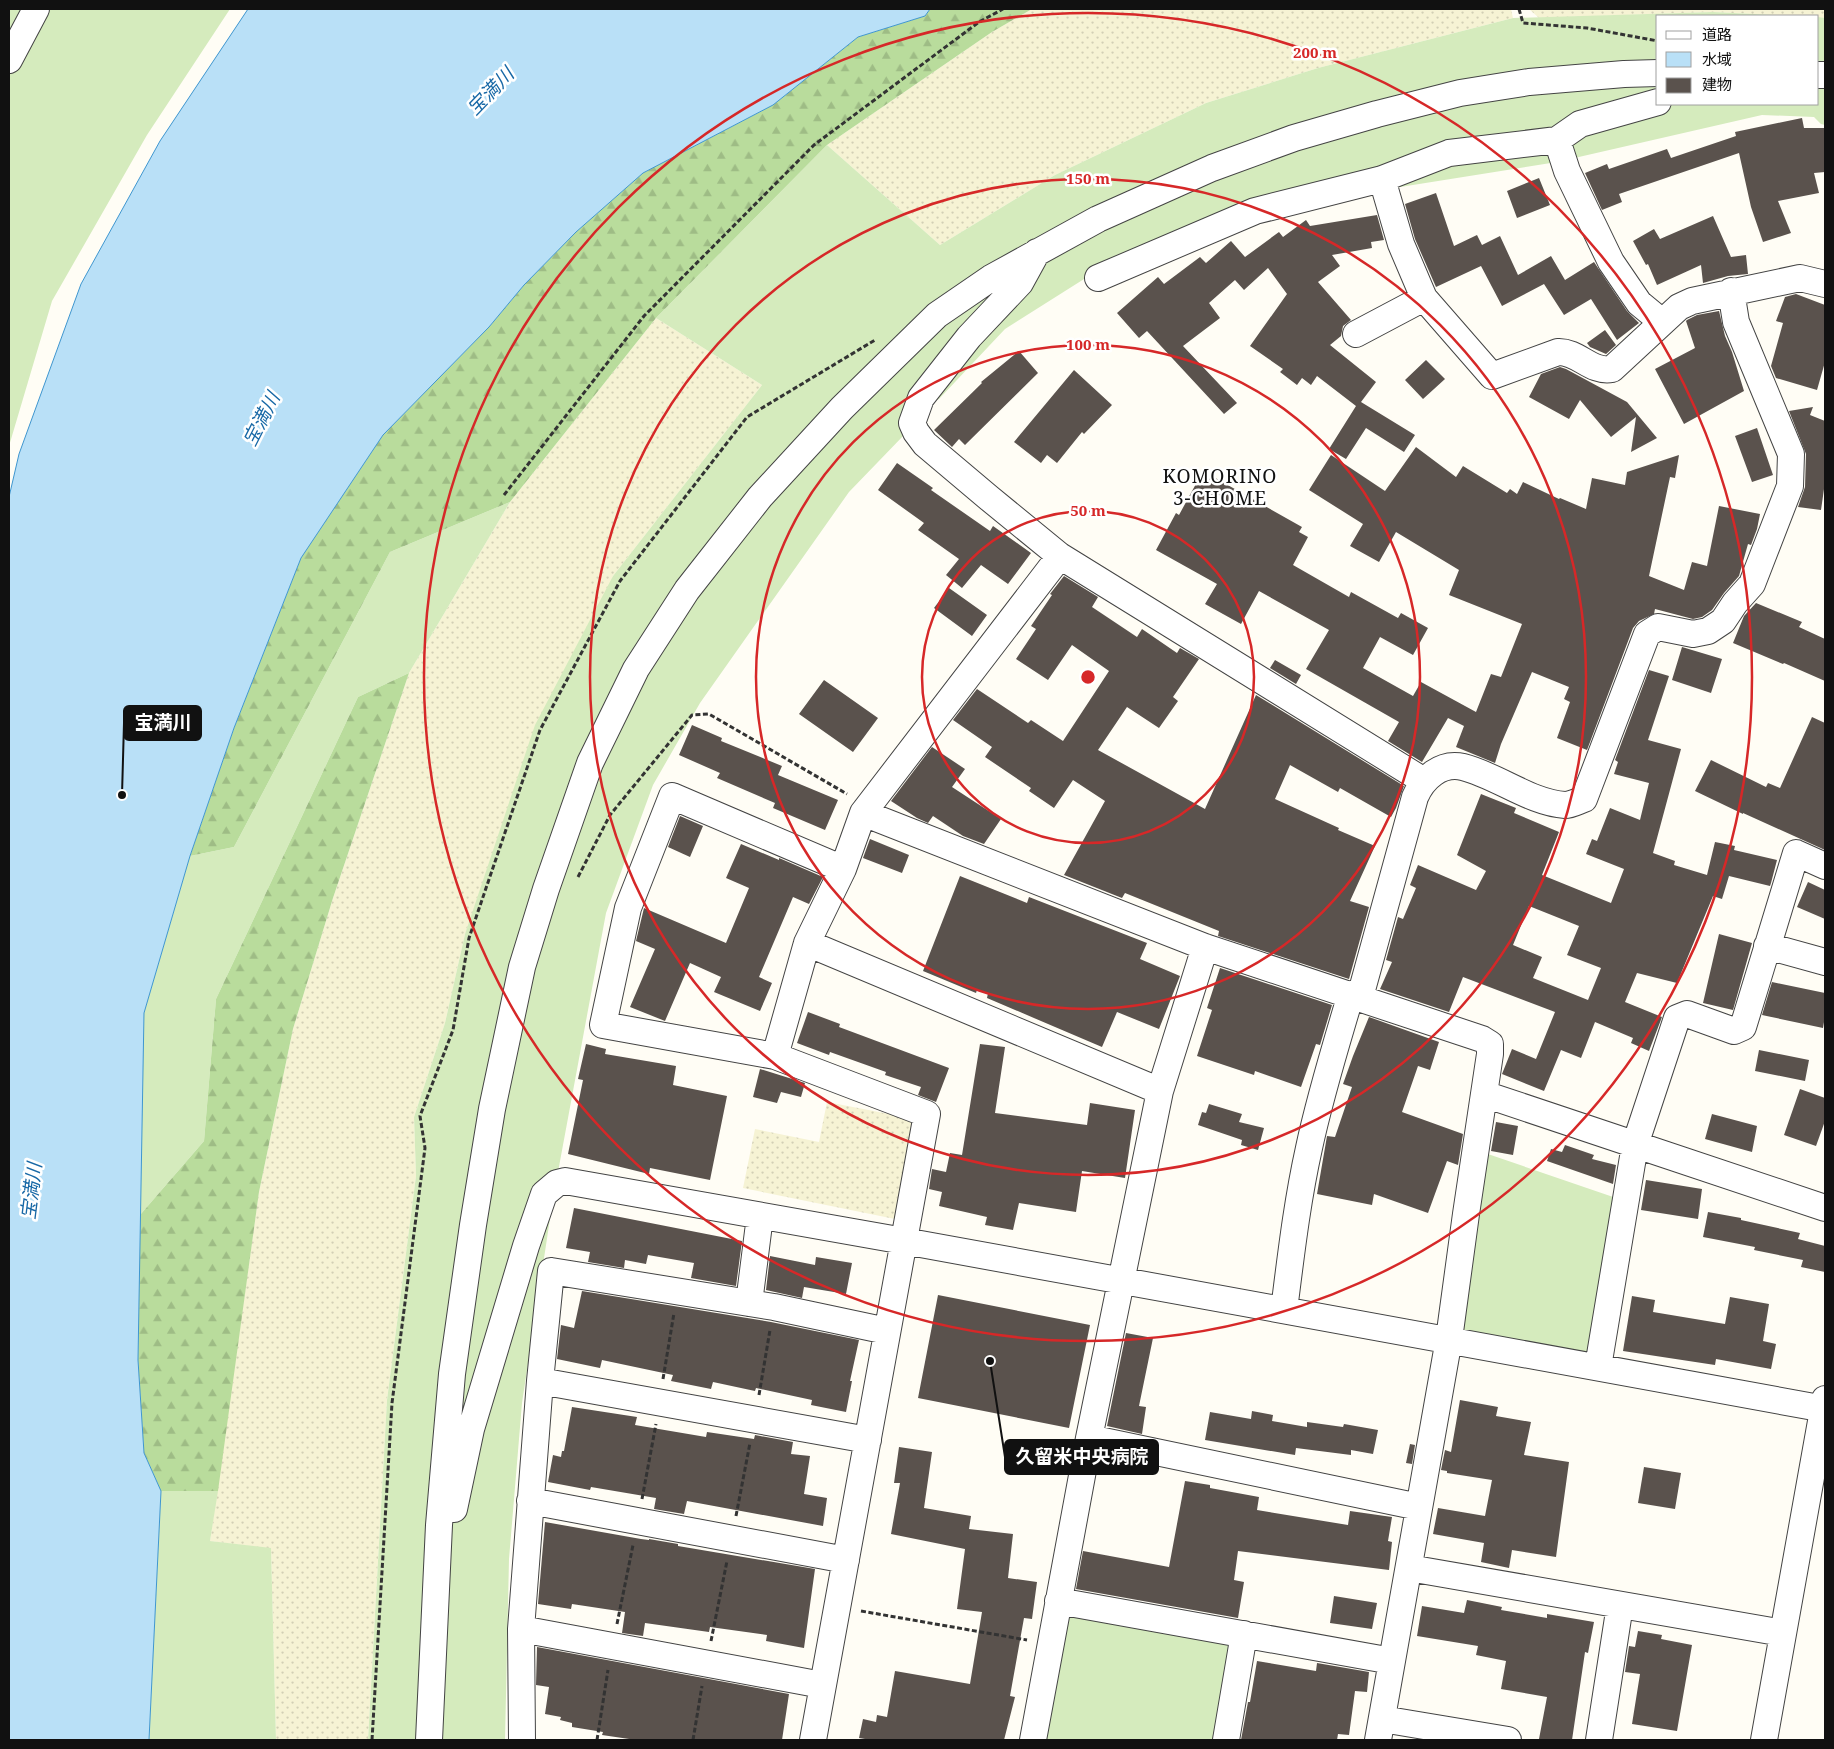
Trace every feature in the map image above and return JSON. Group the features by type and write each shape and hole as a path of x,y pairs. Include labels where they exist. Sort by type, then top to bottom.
{"street":[{"path":"9,60 36,9"},
{"path":"429,1740 439,1525 452,1374 492,1109 522,967 546,889 590,763 636,670 687,590 760,497 842,408 938,315 991,278 1098,219 1212,168 1294,138 1376,114 1460,93 1529,82 1656,73"},
{"path":"1098,278 1255,211 1382,179 1449,153 1557,140 1580,124 1656,103"},
{"path":"1557,140 1567,171 1611,262 1638,303 1662,322"},
{"path":"1382,179 1401,244 1424,298 1492,376 1558,352 1565,352 1602,370 1612,369 1662,322 1685,304 1731,291 1800,278 1825,284"},
{"path":"1037,252 1020,283 969,337 921,398 912,423 916,432 925,444 1060,556 1424,781"},
{"path":"1284,1310 1294,1227 1309,1148 1329,1067 1356,996 1420,785 1430,774 1446,767 1462,767 1547,802 1568,805 1584,799 1647,634 1658,627 1693,634 1708,631 1723,621 1739,598 1752,584 1790,486 1792,454 1736,322 1731,291"},
{"path":"1356,334 1424,298"},
{"path":"775,1056 807,943 843,869 863,813 1060,556"},
{"path":"813,1740 927,1114 775,1056 603,1025 628,908 672,796 843,869"},
{"path":"863,813 1205,947 1356,996 1482,1039 1490,1044 1449,1339 1380,1730 1508,1740"},
{"path":"1598,1367 1635,1145 1677,1018 1687,1014 1734,1031 1743,1026 1796,853 1825,866"},
{"path":"807,943 1160,1091"},
{"path":"1767,946 1825,962"},
{"path":"1033,1740 1089,1438 1160,1091 1205,947"},
{"path":"1484,1094 1825,1208"},
{"path":"439,1525 449,1519 455,1507 471,1429 526,1246 544,1194 557,1183 565,1181 1598,1367 1825,1405 1764,1740"},
{"path":"749,1303 760,1216"},
{"path":"522,1740 521,1630 540,1381 551,1270 749,1303 887,1331"},
{"path":"540,1381 868,1440"},
{"path":"1089,1438 1420,1507"},
{"path":"530,1501 846,1560"},
{"path":"1409,1568 1783,1633"},
{"path":"1058,1602 1392,1661"},
{"path":"1598,1740 1620,1605"},
{"path":"521,1630 822,1685"},
{"path":"1226,1740 1244,1634"}],"path":[{"path":"504,495 644,316 814,144 979,22 1003,9"},
{"path":"1519,9 1523,23 1587,28 1656,41"},
{"path":"838,1607 1051,1644"}],"shaded area":[{"path":"1032,9 1511,9 1513,18 1318,68 1206,103 1055,175 940,245 827,145 992,32"},
{"path":"1529,9 1825,9 1825,18 1819,18 1819,15 1713,12 1539,18"},
{"path":"656,318 762,385 613,576 465,934 445,1023 414,1117 416,1176 387,1400 368,1740 276,1740 271,1549 210,1541 259,1192 293,1029 333,898 409,673 510,502"},
{"path":"827,1102 915,1119 895,1219 743,1188 755,1129 819,1142"}],"green space":[{"path":"9,9 230,9 147,135 52,301 9,446"},
{"path":"930,9 1032,9 992,32 827,145 656,318 510,502 390,552 234,847 190,856 234,728 301,558 383,435 489,327 524,285 576,232 643,173 773,105 858,37 925,16"},
{"path":"1713,12 1777,15 1656,15 1656,105 1819,105 1819,17 1825,18 1825,125 1821,124 1814,117 1762,115 1557,162 1394,188 1386,167 1092,274 1005,329 939,399 905,414 905,434 849,492 700,703 653,785 606,913 553,1199 522,1403 509,1559 505,1740 368,1740 387,1400 416,1176 414,1117 445,1023 465,934 535,725 613,576 762,385 656,318 827,145 940,245 1055,175 1206,103 1318,68 1513,18"},
{"path":"510,502 409,673 358,697 216,999 204,1141 140,1215 144,1013 190,856 234,847 390,552"},
{"path":"409,673 333,898 293,1029 259,1192 218,1491 161,1491 144,1453 138,1360 140,1215 204,1141 216,999 358,697"},
{"path":"1485,1153 1619,1199 1592,1359 1456,1334"},
{"path":"161,1491 218,1491 210,1541 271,1548 276,1740 149,1740"},
{"path":"1061,1607 1238,1638 1221,1740 1036,1740"}],"water":[{"path":"248,9 930,9 925,16 858,37 773,105 643,173 576,232 524,285 489,327 383,435 301,558 234,728 190,856 144,1013 138,1360 144,1453 161,1491 149,1740 9,1740 9,497 19,454 81,284 160,141"}],"building":[{"path":"1802,118 1804,128 1825,128 1825,172 1814,173 1819,193 1778,201 1791,233 1763,242 1751,207 1739,153 1619,194 1622,202 1602,210 1585,173 1607,164 1609,169 1667,149 1671,158 1736,136 1735,132"},
{"path":"1539,178 1550,205 1517,218 1507,191"},
{"path":"1436,193 1454,246 1477,235 1482,245 1500,236 1518,275 1551,256 1565,280 1594,262 1627,311 1639,323 1617,340 1591,299 1564,315 1544,284 1502,306 1481,266 1436,287 1415,239 1405,204"},
{"path":"1377,215 1384,240 1371,242 1372,248 1332,255 1340,266 1318,282 1351,320 1343,326 1341,336 1330,345 1376,382 1361,402 1415,435 1404,452 1366,428 1346,459 1329,449 1356,406 1317,376 1311,385 1302,378 1297,385 1280,372 1283,369 1250,346 1287,294 1268,268 1244,290 1235,280 1209,303 1220,318 1183,346 1237,403 1224,414 1147,331 1139,338 1117,313 1158,277 1164,284 1200,257 1206,263 1231,241 1245,257 1279,232 1283,237 1306,220 1310,226"},
{"path":"1713,216 1731,257 1746,255 1748,274 1728,276 1703,283 1701,265 1657,285 1648,264 1646,265 1633,241 1654,229 1660,239"},
{"path":"1796,294 1825,305 1825,362 1817,390 1776,378 1771,366 1783,323 1776,321 1785,297"},
{"path":"1719,311 1725,336 1744,391 1684,424 1655,369 1695,348 1687,320 1697,315"},
{"path":"1605,330 1616,345 1606,354 1590,347 1587,343"},
{"path":"1019,351 1038,373 965,445 959,439 952,447 934,430 981,382"},
{"path":"1426,360 1445,379 1423,399 1405,380"},
{"path":"1560,367 1627,402 1657,438 1631,452 1636,417 1611,437 1580,400 1569,419 1529,397 1541,374"},
{"path":"1074,370 1112,405 1084,434 1082,432 1057,463 1047,455 1041,463 1014,442"},
{"path":"1813,407 1810,415 1825,421 1825,482 1821,510 1798,507 1805,487 1806,454 1789,411"},
{"path":"1757,428 1773,475 1752,482 1735,436"},
{"path":"1416,447 1456,477 1463,466 1507,493 1510,489 1517,494 1523,482 1586,509 1592,478 1625,485 1627,472 1679,455 1675,478 1670,477 1649,576 1684,590 1692,562 1707,566 1719,506 1760,514 1757,529 1751,545 1748,544 1739,576 1712,610 1702,617 1693,619 1655,609 1654,614 1639,621 1633,628 1587,750 1557,738 1570,702 1564,699 1569,687 1532,672 1501,744 1495,763 1456,747 1464,726 1448,718 1422,762 1388,741 1399,722 1306,669 1329,630 1259,591 1241,624 1205,604 1217,584 1156,550 1176,513 1179,515 1203,471 1302,527 1299,532 1308,537 1293,565 1349,597 1351,592 1398,618 1401,613 1428,628 1413,655 1380,637 1363,668 1413,696 1421,682 1476,712 1491,674 1501,677 1522,624 1449,595 1459,570 1396,532 1379,562 1350,546 1363,524 1309,490 1331,455 1385,491"},
{"path":"897,463 933,488 931,490 990,531 993,526 1031,553 1008,584 981,565 962,588 946,575 959,559 918,530 924,523 878,490"},
{"path":"1064,576 1098,597 1092,607 1137,637 1142,629 1177,653 1180,648 1199,659 1173,697 1178,701 1159,728 1127,707 1098,750 1205,809 1256,695 1404,786 1391,817 1340,788 1338,792 1290,765 1275,799 1375,846 1350,901 1369,907 1349,979 1218,936 1219,931 1125,893 1122,898 1064,875 1105,801 1073,780 1054,808 1029,791 1031,788 985,757 992,747 953,720 977,689 1028,723 1031,720 1063,741 1109,671 1072,645 1048,680 1016,659 1036,629 1031,626 1052,595 1050,594"},
{"path":"949,588 987,615 972,636 934,608"},
{"path":"1756,603 1802,622 1799,627 1825,639 1825,681 1733,643 1744,616"},
{"path":"1682,647 1722,659 1711,693 1672,680"},
{"path":"1275,660 1301,675 1296,684 1270,668"},
{"path":"1649,670 1669,676 1648,740 1681,749 1653,853 1675,861 1674,865 1707,875 1715,842 1735,846 1734,850 1777,860 1770,886 1729,876 1722,899 1713,896 1677,983 1637,973 1625,1002 1662,1017 1649,1051 1631,1043 1633,1038 1595,1022 1581,1058 1561,1050 1544,1091 1502,1074 1512,1049 1536,1059 1555,1012 1463,977 1449,1012 1380,989 1392,962 1386,960 1398,917 1403,919 1416,888 1410,885 1418,865 1476,890 1486,871 1457,855 1481,794 1516,808 1514,813 1559,832 1542,875 1611,903 1624,869 1586,854 1592,839 1597,841 1610,808 1640,820 1649,783 1614,774 1618,762 1615,760","holes":["1529,906 1579,926 1567,955 1601,968 1588,1000 1533,978 1542,957 1513,945"]},
{"path":"824,680 878,718 853,752 799,714"},
{"path":"1812,717 1825,723 1825,850 1695,791 1711,760 1766,787 1768,783 1780,788"},
{"path":"692,725 722,738 721,741 782,766 778,775 838,800 825,830 773,808 775,803 717,778 720,773 679,755"},
{"path":"932,747 965,769 952,787 1001,819 984,844 963,836 933,816 928,823 917,818 891,801"},
{"path":"680,816 703,826 690,857 668,847"},
{"path":"870,839 909,855 902,873 863,858"},
{"path":"741,844 823,877 809,904 793,897 759,977 772,983 760,1011 714,992 721,977 690,963 665,1021 630,1007 655,949 636,941 644,908 726,943 749,888 726,878"},
{"path":"960,876 1027,903 1029,897 1147,943 1140,959 1180,976 1159,1029 1117,1012 1102,1047 987,998 988,993 977,990 976,993 923,971"},
{"path":"1808,882 1825,890 1825,919 1797,907"},
{"path":"1719,934 1752,943 1733,1010 1703,1003"},
{"path":"1220,968 1332,1005 1320,1045 1316,1044 1301,1087 1255,1071 1254,1075 1197,1056 1212,1010 1207,1008"},
{"path":"1772,982 1825,993 1823,1028 1762,1015"},
{"path":"808,1012 840,1024 839,1027 949,1068 936,1102 918,1095 921,1087 885,1075 886,1072 830,1052 829,1055 797,1043"},
{"path":"1369,1017 1439,1042 1430,1070 1418,1066 1402,1112 1463,1134 1458,1165 1447,1161 1428,1213 1374,1194 1372,1205 1317,1194 1327,1136 1335,1137 1352,1087 1343,1084"},
{"path":"586,1044 606,1049 605,1054 676,1066 673,1085 727,1096 710,1180 650,1168 649,1174 568,1154 583,1080 578,1079"},
{"path":"980,1044 1005,1047 995,1113 1087,1125 1090,1103 1135,1110 1125,1178 1082,1171 1076,1212 1019,1203 1013,1230 985,1225 987,1217 939,1206 942,1192 929,1189 932,1169 946,1172 950,1153 962,1155"},
{"path":"1759,1050 1809,1060 1805,1081 1755,1071"},
{"path":"760,1069 805,1083 801,1097 781,1092 777,1103 753,1097"},
{"path":"1800,1089 1825,1098 1825,1121 1816,1146 1784,1135"},
{"path":"1209,1104 1242,1114 1239,1122 1264,1128 1258,1150 1241,1145 1242,1140 1198,1125 1202,1112 1206,1113"},
{"path":"1712,1114 1757,1126 1752,1152 1705,1139"},
{"path":"1496,1122 1518,1126 1513,1155 1491,1151"},
{"path":"1565,1145 1594,1155 1592,1159 1616,1165 1613,1184 1547,1161 1551,1149 1562,1152"},
{"path":"1646,1180 1702,1189 1698,1219 1641,1210"},
{"path":"574,1208 742,1241 736,1286 691,1278 694,1263 648,1255 646,1264 625,1260 624,1268 588,1262 590,1252 566,1248"},
{"path":"1708,1212 1800,1233 1798,1239 1825,1246 1825,1272 1801,1267 1803,1260 1754,1250 1755,1247 1703,1237"},
{"path":"770,1256 815,1265 816,1257 852,1263 846,1294 804,1287 802,1298 766,1290"},
{"path":"582,1291 771,1322 859,1340 850,1381 852,1381 846,1412 811,1405 812,1400 756,1388 755,1391 713,1382 711,1389 671,1381 673,1375 602,1360 600,1368 557,1359 561,1325 574,1328"},
{"path":"938,1295 1090,1325 1069,1428 918,1398"},
{"path":"1632,1296 1655,1300 1653,1312 1725,1324 1730,1297 1769,1304 1763,1341 1776,1344 1771,1369 1716,1359 1715,1365 1623,1351"},
{"path":"1126,1333 1153,1338 1139,1406 1146,1407 1142,1434 1107,1426"},
{"path":"1460,1400 1498,1407 1496,1416 1531,1422 1524,1455 1569,1462 1556,1557 1512,1550 1509,1568 1481,1562 1484,1543 1433,1534 1438,1508 1485,1516 1492,1480 1447,1473 1447,1471 1441,1470 1445,1450 1451,1452"},
{"path":"572,1407 637,1417 635,1425 706,1437 707,1432 754,1439 755,1435 793,1442 791,1454 810,1456 804,1494 827,1498 823,1526 687,1501 684,1514 654,1509 656,1498 591,1487 590,1490 548,1482 553,1455 561,1457 562,1451 564,1451"},
{"path":"1252,1411 1273,1415 1272,1421 1307,1427 1307,1422 1343,1427 1344,1424 1378,1430 1373,1454 1351,1450 1351,1455 1296,1448 1295,1455 1205,1440 1210,1412 1251,1419"},
{"path":"1410,1444 1415,1445 1412,1464 1406,1463"},
{"path":"899,1447 932,1452 924,1508 971,1516 969,1529 1013,1534 1008,1578 1037,1582 1032,1619 1024,1618 1010,1696 1015,1697 1004,1740 871,1740 859,1738 863,1719 876,1722 877,1715 887,1717 895,1671 970,1684 982,1612 957,1609 965,1549 891,1534 900,1483 894,1483"},
{"path":"1644,1467 1681,1473 1675,1509 1638,1503"},
{"path":"1185,1481 1210,1485 1210,1488 1259,1497 1257,1510 1348,1525 1350,1511 1392,1517 1388,1541 1392,1542 1389,1570 1238,1551 1234,1580 1244,1582 1238,1618 1076,1589 1083,1551 1169,1567"},
{"path":"545,1522 815,1569 804,1648 766,1641 767,1635 710,1627 709,1632 645,1623 643,1636 622,1633 625,1612 572,1604 571,1609 538,1604"},
{"path":"1334,1596 1377,1603 1372,1629 1330,1623"},
{"path":"1467,1600 1502,1607 1501,1610 1547,1618 1547,1614 1594,1622 1588,1653 1585,1652 1572,1740 1539,1739 1547,1697 1501,1689 1506,1661 1476,1655 1478,1646 1417,1636 1422,1606 1464,1613"},
{"path":"1638,1631 1662,1635 1661,1639 1692,1645 1677,1731 1632,1724 1640,1674 1625,1672 1629,1646 1635,1647"},
{"path":"537,1647 789,1694 782,1740 636,1740 602,1735 603,1732 572,1727 572,1723 560,1720 561,1717 545,1714 549,1687 536,1685"},
{"path":"1257,1661 1316,1671 1317,1663 1369,1672 1367,1692 1355,1691 1349,1735 1338,1734 1337,1740 1241,1740"}],"place":[{"name":"宝満川","path":"122,795"},
{"name":"久留米中央病院","path":"990,1361"}],"district":[{"name":"KOMORINO 3-CHOME","path":"1220,487"}]}
